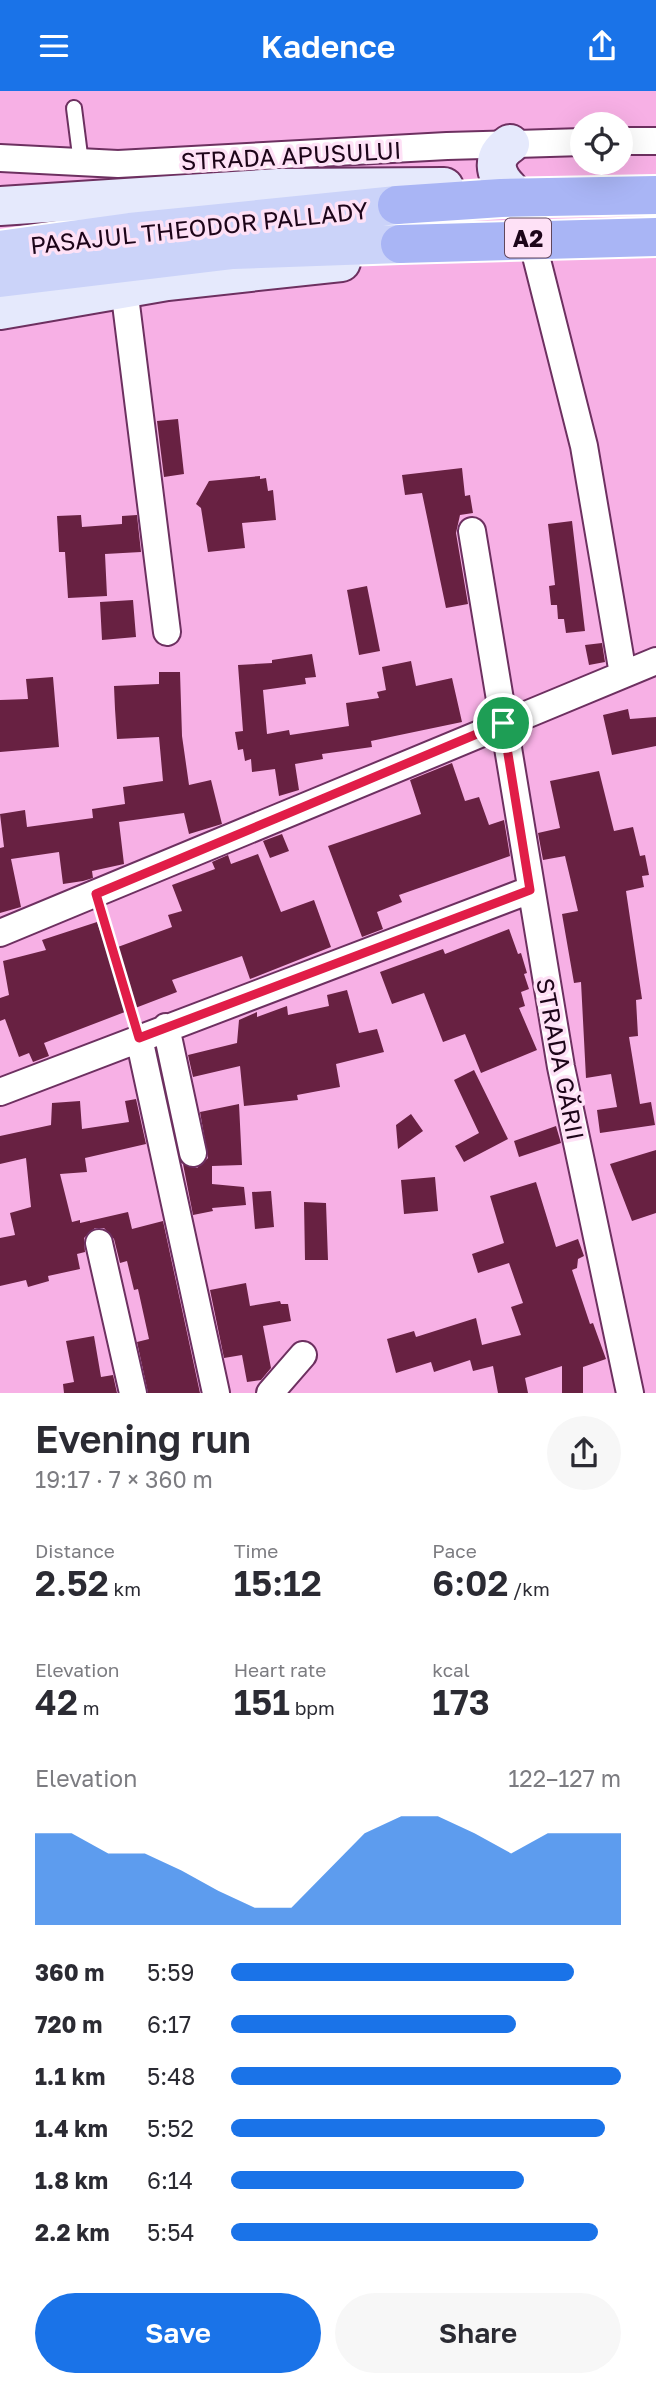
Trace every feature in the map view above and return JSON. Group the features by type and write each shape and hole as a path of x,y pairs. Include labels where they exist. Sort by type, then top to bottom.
{"highway":[{"name":"A2","path":"397,205 575,195 656,195"},
{"name":"A2","path":"400,244 655,237"}],"main road":[{"path":"509,189 497,174 496,164 498,156 510,144"},
{"path":"0,206 306,187 509,189 575,195"},
{"path":"0,189 95,201"},
{"name":"PASAJUL THEODOR PALLADY","path":"18,261 397,205"},
{"path":"0,310 124,288 318,264 590,249 655,237"},
{"name":"PASAJUL THEODOR PALLADY","path":"18,261 400,244"}],"street":[{"path":"633,141 656,141"},
{"name":"STRADA APUSULUI","path":"0,158 81,163 148,163 570,142"},
{"path":"535,252 584,446 623,674"},
{"path":"124,288 167,632"},
{"name":"STRADA GĂRII","path":"472,531 530,890 582,1174 631,1393"},
{"path":"0,933 656,661"},
{"path":"0,1092 530,890"},
{"path":"166,1027 193,1153"},
{"path":"139,1038 216,1393"},
{"path":"99,1243 133,1393"},
{"path":"270,1393 303,1355"}],"lane":[{"path":"74,108 81,163"}],"path":[{"path":"96,894 139,1038"}],"building":[{"path":"178,419 184,474 164,477 157,421"},
{"path":"462,468 465,496 470,495 473,513 460,515 456,533 468,604 446,608 422,493 405,495 402,475"},
{"path":"260,476 260,479 266,478 268,491 273,490 276,520 242,523 245,548 208,552 201,508 196,504 209,481"},
{"path":"81,515 82,527 122,524 122,516 137,515 141,552 105,554 107,596 68,598 65,552 59,552 57,516"},
{"path":"572,521 585,631 566,633 564,619 558,619 557,605 551,605 549,586 555,585 548,524"},
{"path":"367,586 380,651 359,655 347,590"},
{"path":"133,600 136,637 102,640 100,602"},
{"path":"602,643 605,662 589,665 585,645"},
{"path":"312,654 316,677 305,678 306,684 263,690 267,734 289,730 290,735 349,726 346,703 379,698 377,692 386,690 382,667 411,661 416,686 452,678 462,722 371,741 372,747 322,754 323,759 295,764 299,790 279,796 275,769 252,772 251,759 245,761 243,749 238,750 235,732 243,731 238,665 272,663 272,660"},
{"path":"159,672 180,672 182,736 189,785 211,780 222,824 189,834 184,813 119,822 124,864 92,871 93,878 83,881 63,884 59,852 11,859 21,907 0,913 0,848 4,847 0,814 25,810 27,827 93,818 92,809 125,804 123,787 163,781 159,737 117,739 114,686 159,684"},
{"path":"53,677 59,747 0,752 0,700 28,699 26,679"},
{"path":"628,709 630,719 656,717 656,746 612,755 603,715"},
{"path":"452,763 465,801 479,797 489,825 504,820 510,856 399,895 402,902 377,912 383,929 362,937 328,846 421,814 410,780"},
{"path":"599,771 614,831 633,827 640,856 645,855 649,875 642,876 644,887 626,891 642,999 636,1000 638,1036 629,1037 640,1104 651,1102 655,1125 600,1133 597,1110 617,1107 611,1074 586,1078 581,982 574,983 562,914 578,911 565,856 543,860 538,833 560,828 550,781"},
{"path":"282,834 289,851 270,858 263,841"},
{"path":"258,854 281,912 314,900 331,947 250,979 242,956 172,980 177,992 44,1043 49,1056 33,1062 29,1053 19,1057 5,1019 0,1021 0,998 9,995 3,961 46,950 42,940 97,922 107,951 172,927 168,915 182,911 172,885 215,869 212,862 228,855 231,864"},
{"path":"509,929 527,973 524,974 529,989 521,992 525,1006 519,1008 537,1050 481,1073 465,1034 443,1042 424,993 392,1004 380,972 443,949 445,954"},
{"path":"347,990 359,1033 377,1029 384,1052 336,1064 340,1087 297,1095 298,1100 244,1106 240,1066 193,1077 188,1055 237,1043 239,1020 257,1012 257,1017 287,1006 288,1015 329,1006 327,995"},
{"path":"474,1070 508,1139 464,1162 455,1146 479,1133 454,1080"},
{"path":"136,1099 146,1144 85,1158 87,1172 60,1174 72,1222 80,1220 80,1223 128,1212 132,1229 163,1221 200,1393 148,1393 137,1342 149,1339 138,1289 134,1290 127,1261 120,1263 114,1239 104,1228 95,1228 84,1238 85,1252 77,1254 80,1269 48,1276 49,1281 28,1287 26,1280 0,1286 0,1238 15,1235 10,1213 31,1207 26,1158 0,1164 0,1136 51,1125 52,1103 80,1101 82,1129 129,1122 125,1101"},
{"path":"239,1104 242,1165 212,1166 212,1184 244,1187 246,1205 212,1208 213,1211 193,1215 183,1164 197,1168 208,1158 200,1112"},
{"path":"411,1114 423,1131 398,1149 396,1125"},
{"path":"556,1126 561,1143 519,1157 514,1141"},
{"path":"656,1150 656,1213 632,1221 610,1164"},
{"path":"435,1177 438,1211 404,1214 401,1180"},
{"path":"536,1182 556,1247 578,1239 584,1256 578,1259 577,1268 572,1270 590,1324 593,1323 606,1359 583,1367 583,1393 562,1393 562,1366 525,1378 528,1393 498,1393 493,1366 473,1371 470,1360 434,1372 431,1362 396,1373 387,1339 414,1331 416,1337 476,1318 482,1345 521,1335 511,1307 523,1303 509,1263 478,1273 472,1254 504,1243 490,1196"},
{"path":"271,1191 274,1227 255,1229 252,1192"},
{"path":"304,1202 326,1203 328,1260 305,1260"},
{"path":"246,1283 250,1306 280,1301 281,1304 288,1304 291,1321 263,1326 271,1368 261,1380 247,1382 242,1355 224,1358 210,1290"},
{"path":"94,1336 101,1377 113,1375 117,1393 64,1393 63,1384 74,1382 66,1341"}],"route":[{"path":"503,723 530,890 139,1038 96,894 503,723"}]}
